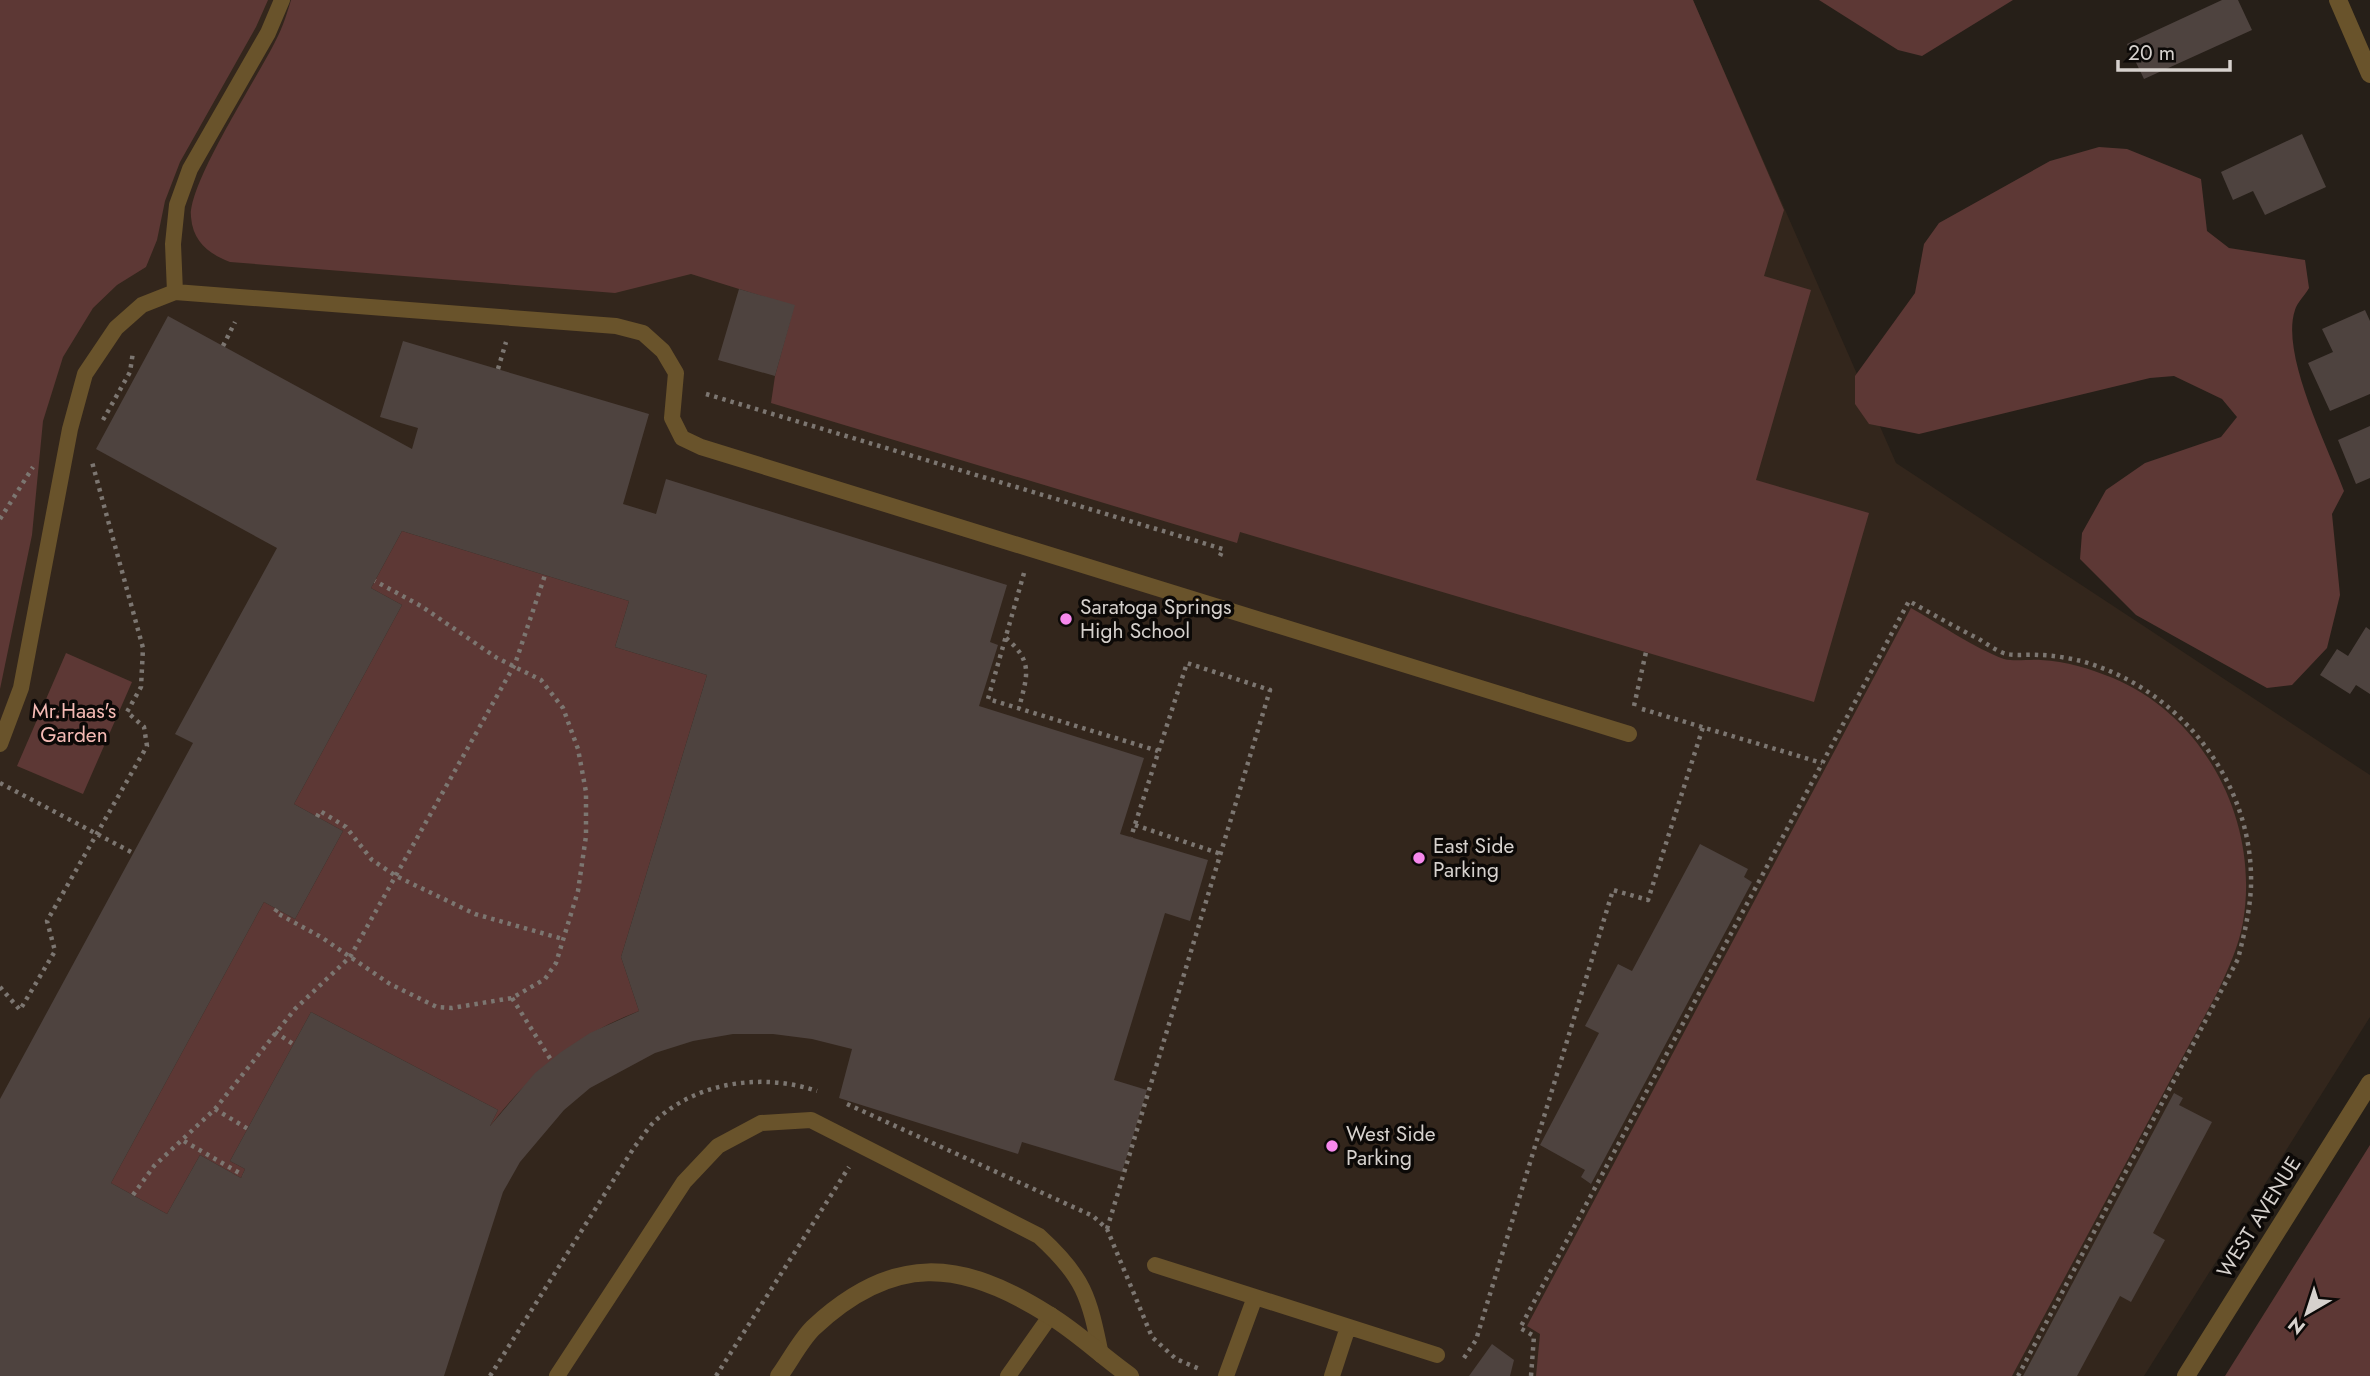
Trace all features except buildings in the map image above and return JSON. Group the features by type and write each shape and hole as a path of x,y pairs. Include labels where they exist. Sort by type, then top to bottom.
{"street":[{"path":"2338,0 2370,74"},
{"name":"WEST AVENUE","path":"2186,1376 2369,1088"},
{"path":"779,1376 812,1329 862,1292 915,1271 966,1274 1051,1315 1130,1376"}],"lane":[{"path":"176,292 173,244 176,218 190,169 268,33 282,0"},
{"path":"0,744 21,688 70,429 85,374 116,328 142,305 176,292 616,326 643,333 663,351 676,373 672,418 682,438 701,447 1629,734"},
{"path":"557,1376 684,1182 718,1146 761,1123 811,1119 1039,1236 1069,1264 1090,1299 1101,1355"},
{"path":"1155,1265 1437,1355"},
{"path":"1226,1376 1255,1297"},
{"path":"1008,1376 1051,1315"},
{"path":"1332,1376 1348,1327"}],"path":[{"path":"223,346 241,311"},
{"path":"498,369 509,330"},
{"path":"100,425 131,372 134,346"},
{"path":"706,394 1223,549 1220,556"},
{"path":"0,987 20,1010 55,951 47,921 147,746 144,727 127,712 141,687 143,648 92,460"},
{"path":"133,1195 154,1166 215,1110 275,1032 350,957 515,664 545,575"},
{"path":"1023,578 988,699 1158,751"},
{"path":"277,909 275,912 419,1002 452,1008 512,998 545,979 556,963 578,891 586,836 586,792 578,749 563,708 541,680 515,664 497,658 421,606 375,581"},
{"path":"1531,1376 1534,1336 1520,1328 1909,601 2007,654 2044,655 2081,661 2117,674 2150,693 2180,716 2205,744 2225,776 2240,811 2249,848 2251,885 2248,923 2238,959 2018,1376"},
{"path":"1006,637 1020,650 1026,663 1026,679 1018,708"},
{"path":"1646,652 1632,706 1822,763"},
{"path":"1107,1229 1270,690 1187,663 1131,837"},
{"path":"1458,1367 1476,1340 1613,890 1648,900 1703,727"},
{"path":"0,783 133,853"},
{"path":"317,817 320,811 345,827 372,860 396,876 475,914 563,939"},
{"path":"1135,825 1221,854"},
{"path":"512,998 551,1060"},
{"path":"275,1032 293,1044"},
{"path":"490,1376 635,1146 655,1120 681,1103 736,1083 769,1081 796,1084 826,1095"},
{"path":"837,1100 1093,1216 1107,1229 1137,1308 1152,1337 1176,1359 1206,1372"},
{"path":"215,1110 248,1129"},
{"path":"184,1141 243,1175"},
{"path":"716,1376 851,1163"}],"shaded area":[{"name":"Saratoga Springs High School","path":"0,0 1693,0 1896,463 2370,775 2370,1017 2144,1376 0,1376"}],"green space":[{"path":"0,0 268,0 256,27 180,162 165,201 157,240 146,267 117,285 93,308 63,357 43,421 32,535 0,689"},
{"path":"291,0 1693,0 1784,210 1764,276 1811,290 1756,480 1869,513 1814,702 1240,532 1237,543 771,403 775,376 794,306 691,274 615,293 230,262 222,259 203,246 195,233 191,217 193,201 212,156 278,35"},
{"path":"1819,0 2013,0 1922,56 1898,50"},
{"path":"2099,147 2127,149 2201,179 2207,231 2229,248 2305,260 2309,288 2295,310 2292,329 2294,351 2308,400 2344,491 2332,514 2340,595 2327,648 2292,685 2267,688 2136,615 2080,559 2082,533 2106,490 2145,463 2221,437 2237,417 2222,399 2174,376 2150,378 1919,434 1869,424 1855,404 1855,376 1915,293 1924,244 1939,223 2050,161"},
{"path":"402,531 629,601 615,647 707,675 621,957 639,1011 595,1032 556,1058 522,1089 490,1126 498,1110 311,1012 230,1161 245,1169 241,1178 200,1155 167,1214 111,1183 264,902 295,919 343,831 294,804 402,605 371,588"},
{"path":"1911,608 2004,659 2060,662 2113,678 2146,696 2175,719 2199,746 2219,778 2234,812 2243,848 2246,885 2241,931 2218,991 2012,1376 1536,1376 1540,1334 1527,1326"},
{"name":"Mr.Haas's Garden","path":"66,653 132,682 83,794 17,766"},
{"path":"2370,1145 2370,1376 2225,1376"}],"place":[{"name":"Saratoga Springs High School","path":"1066,619"},
{"name":"East Side Parking","path":"1419,858"},
{"name":"West Side Parking","path":"1332,1146"}]}
